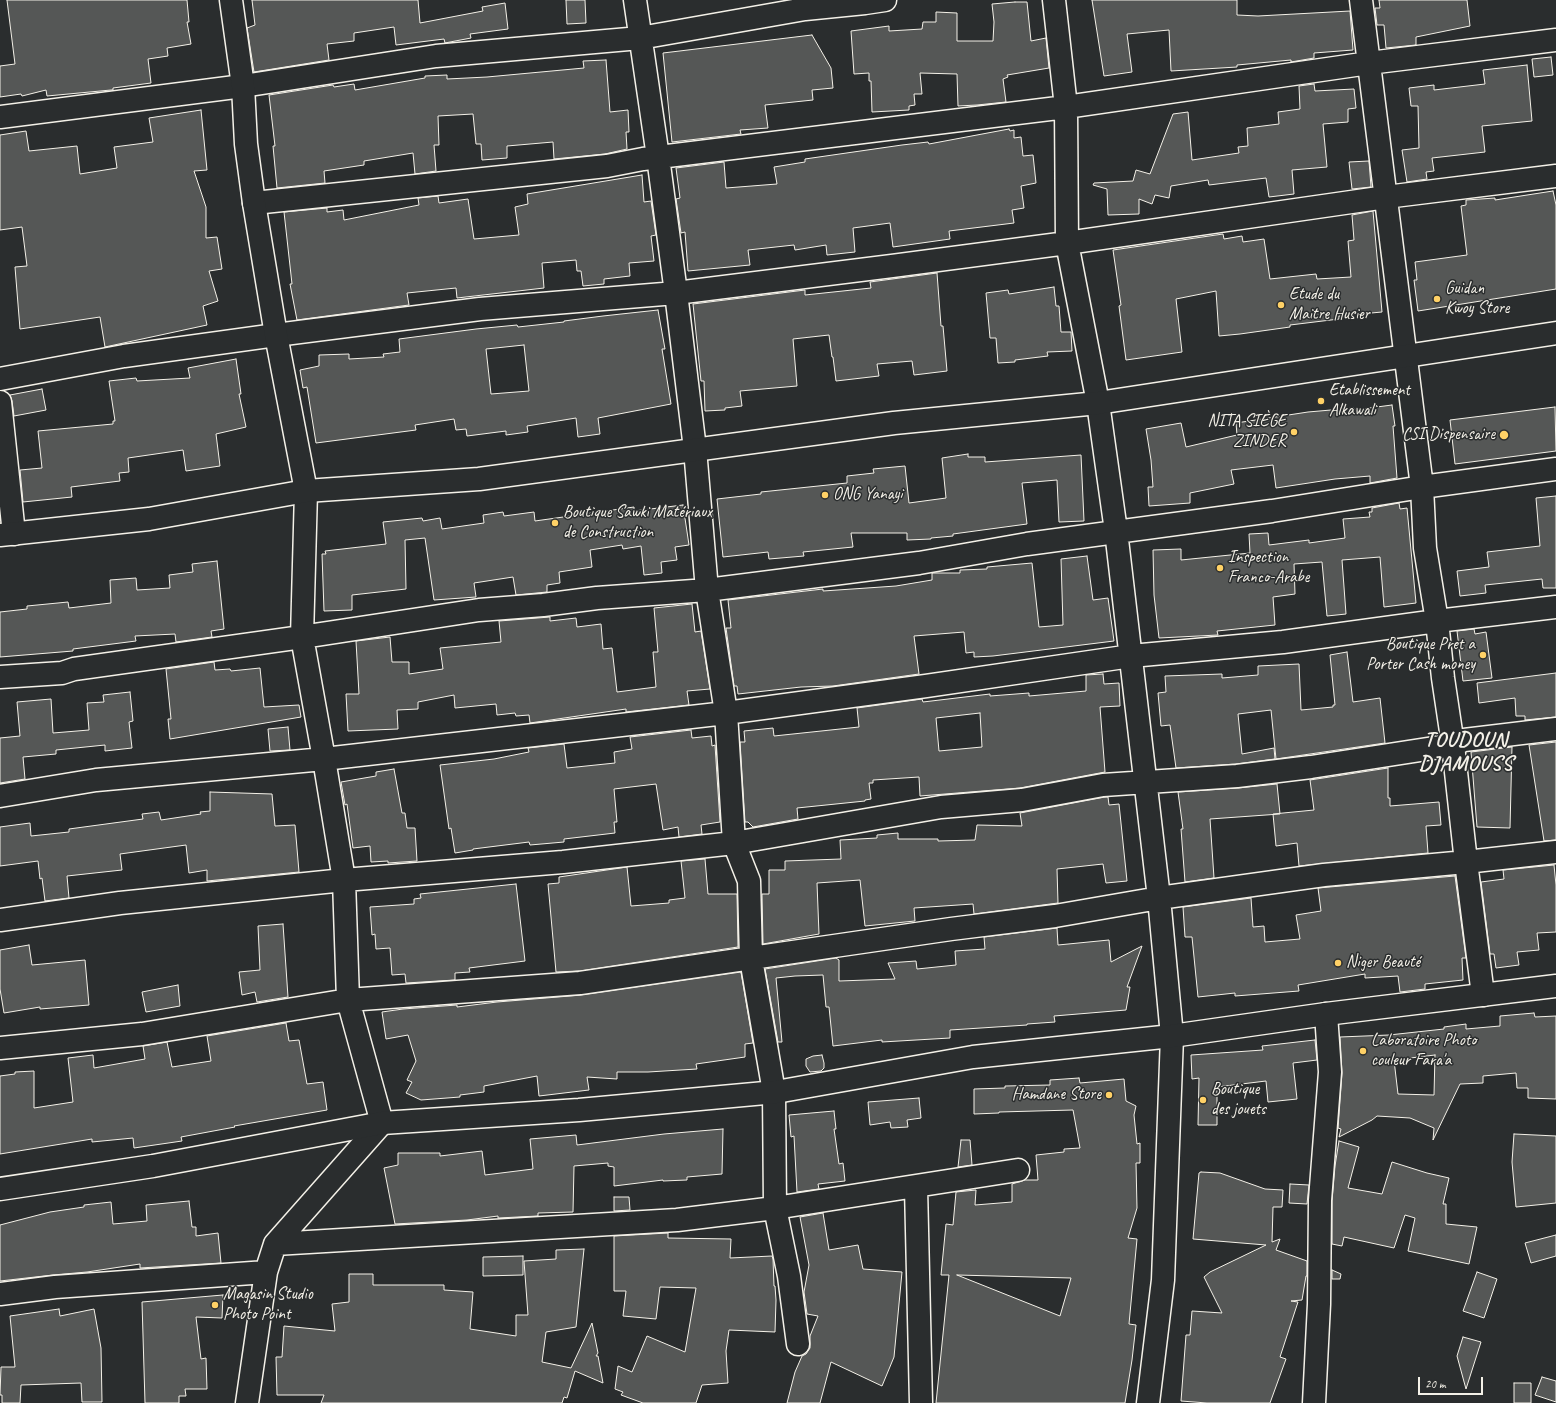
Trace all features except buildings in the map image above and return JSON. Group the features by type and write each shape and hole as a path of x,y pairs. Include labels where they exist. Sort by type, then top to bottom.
{"street":[{"path":"231,0 243,86 246,144 254,203 276,335 306,491 302,637 344,880 348,1000 382,1123"},
{"path":"635,0 676,293 694,449 707,590 726,713 734,843 749,881 751,959 774,1092 775,1208 789,1276 798,1344"},
{"path":"0,116 243,86 436,56 640,38 805,9 885,0"},
{"path":"1054,0 1066,107 1068,244 1098,403 1116,531 1144,782 1159,898 1172,1036 1163,1280 1148,1403"},
{"path":"1361,0 1422,487 1425,548 1437,621 1443,678 1453,744 1483,995"},
{"path":"254,203 607,166 658,157 1066,107 1369,63 1556,40"},
{"path":"0,379 124,356 276,335 480,309 676,293 1068,244 1386,197 1556,176"},
{"path":"0,402 7,535 149,519 306,491 479,479 894,423 1098,403 1556,333"},
{"path":"0,677 62,673 74,669 302,637 479,610 543,605 597,598 707,590 919,562 1027,544 1272,511 1422,487 1556,468"},
{"path":"0,796 96,780 324,759 726,713 1131,656 1283,642 1437,621 1556,607"},
{"path":"0,920 120,903 344,880 563,862 734,843 941,807 1022,800 1103,785 1237,776 1311,767 1453,744 1464,740 1556,729"},
{"path":"0,1048 142,1034 348,1000 580,983 951,929 1055,916 1159,898 1324,875 1556,852"},
{"path":"0,1189 153,1166 382,1123 579,1110 774,1092 973,1057 1172,1036 1326,1014 1556,986"},
{"path":"1314,1403 1319,1304 1320,1200 1330,1072 1326,1014"},
{"path":"247,1403 266,1272 275,1244 382,1123"},
{"path":"275,1244 677,1220 775,1208 1018,1170"},
{"path":"916,1187 921,1403"},
{"path":"0,1294 55,1287 266,1272"}],"place":[{"name":"Guidan Kwoy Store","path":"1437,299"},
{"name":"Etude du Maitre Husier","path":"1281,305"},
{"name":"Etablissement Alkawali","path":"1321,401"},
{"name":"NITA SIÈGE ZINDER","path":"1294,432"},
{"name":"CSI Dispensaire","path":"1504,435"},
{"name":"ONG Yanayi","path":"825,495"},
{"name":"Boutique Sawki Matériaux de Construction","path":"555,523"},
{"name":"Inspection Franco-Arabe","path":"1220,568"},
{"name":"Boutique Pret a Porter Cash money","path":"1483,655"},
{"name":"Niger Beauté","path":"1338,963"},
{"name":"Laboratoire Photo couleur Fara'a","path":"1363,1051"},
{"name":"Hamdane Store","path":"1109,1095"},
{"name":"Boutique des jouets","path":"1203,1100"},
{"name":"Magasin Studio Photo Point","path":"215,1305"}],"district":[{"name":"TOUDOUN DJAMOUSS","path":"1466,752"}]}
